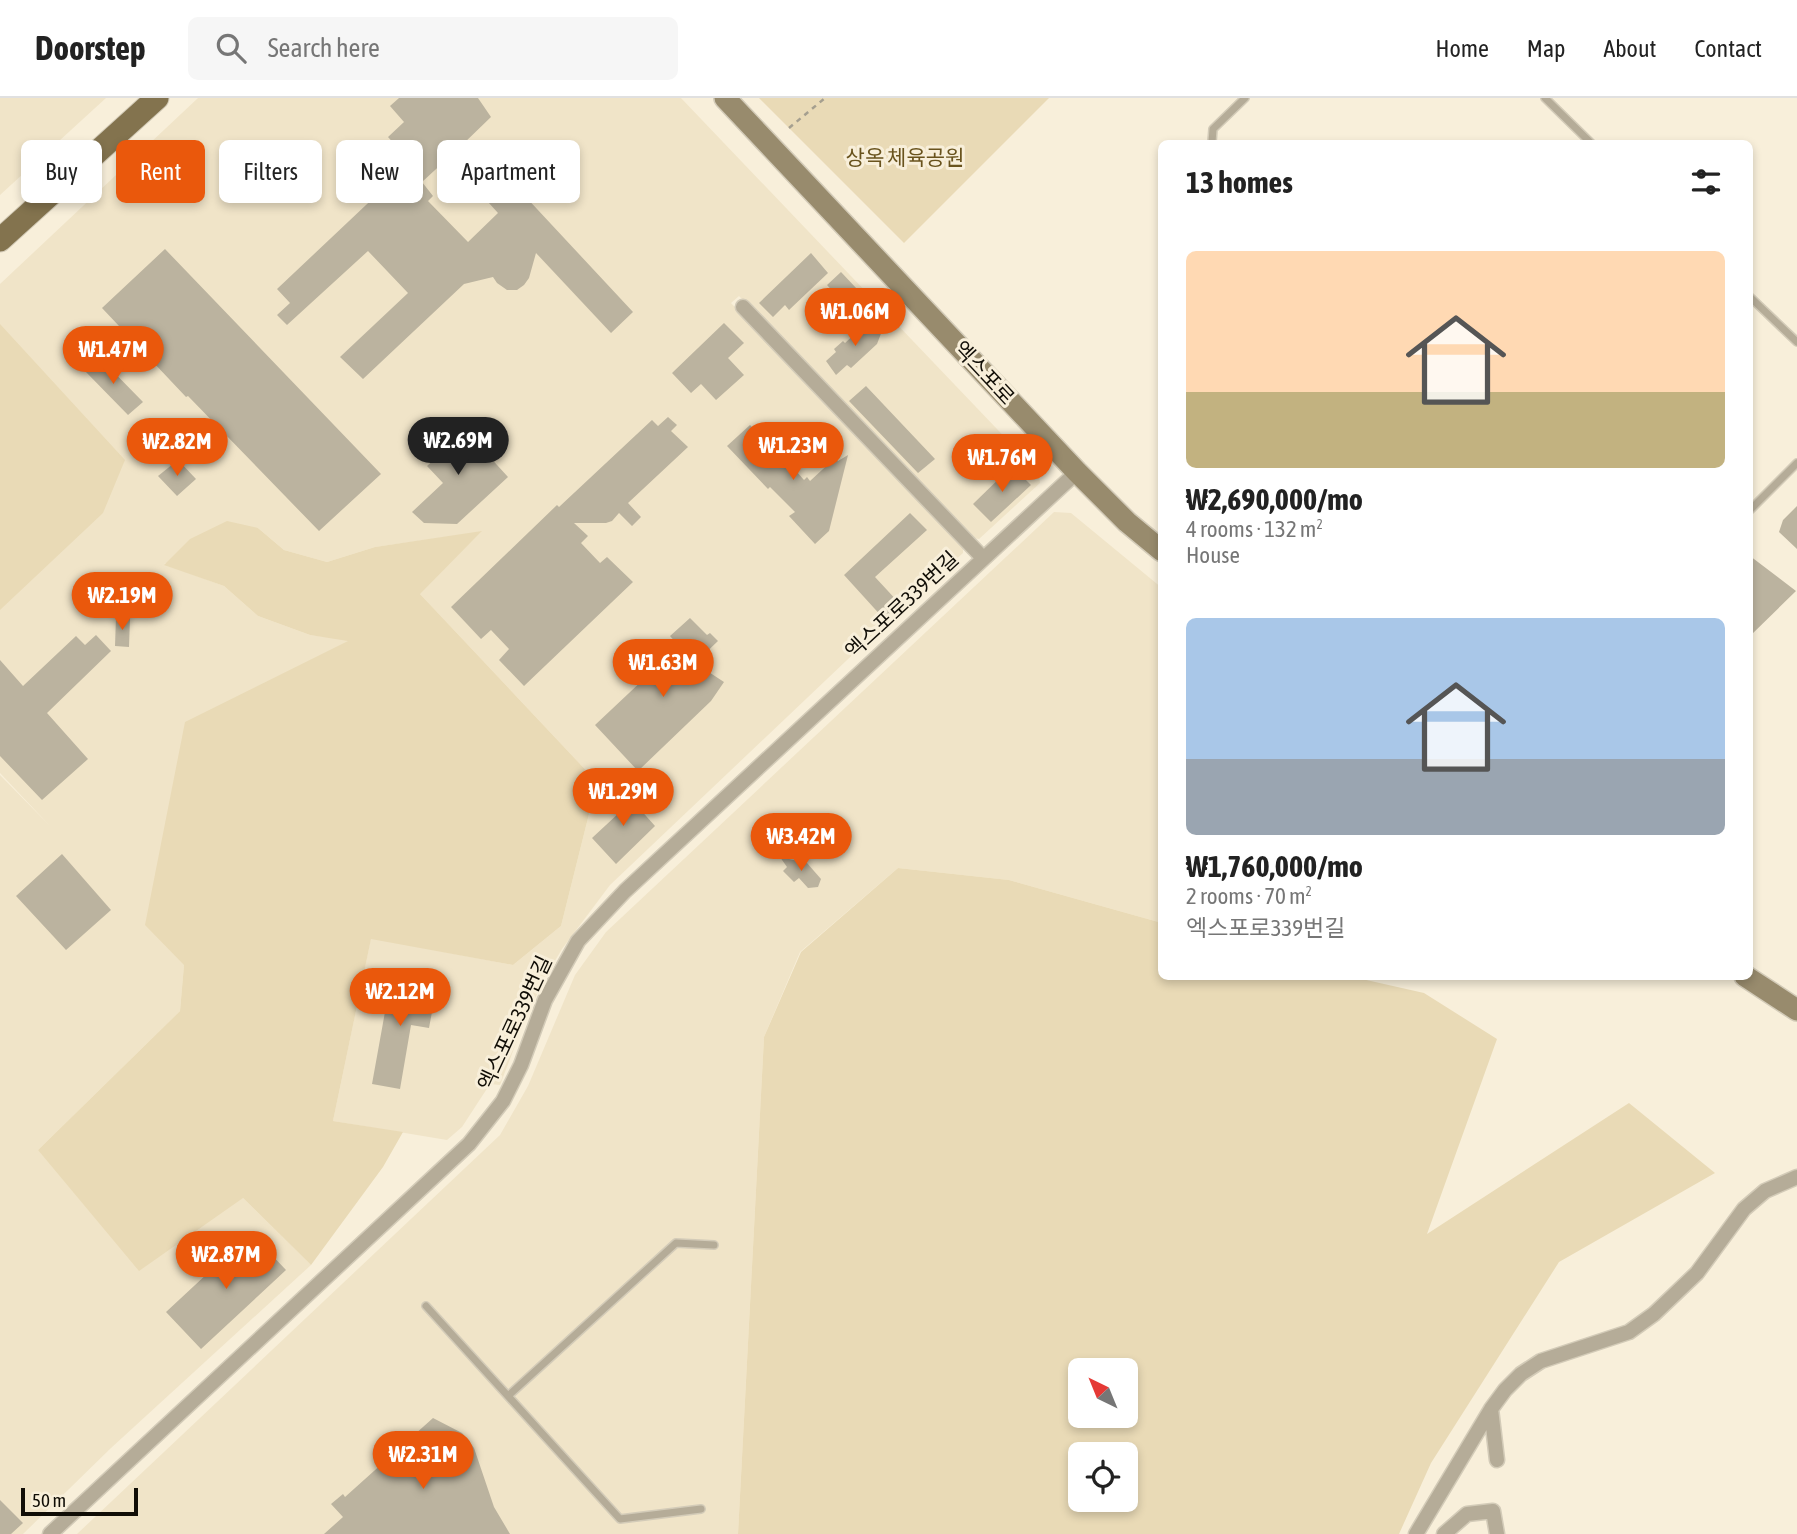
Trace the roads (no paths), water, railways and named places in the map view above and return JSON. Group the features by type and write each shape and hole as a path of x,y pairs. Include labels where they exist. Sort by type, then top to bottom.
{"main road":[{"path":"0,240 157,98"},
{"name":"엑스포로","path":"725,98 1077,471 1127,522 1158,548"},
{"path":"1751,980 1797,1010"}],"street":[{"path":"743,307 983,558"},
{"name":"엑스포로339번길","path":"50,1534 469,1144 503,1101 545,1000 578,941 625,891 1077,471"},
{"path":"1416,1534 1491,1409 1521,1374 1541,1361 1629,1332 1654,1314 1697,1273 1744,1209 1765,1191 1797,1177"},
{"path":"1491,1409 1497,1460"},
{"path":"1444,1534 1467,1514 1493,1511 1497,1534"}],"lane":[{"path":"1212,140 1213,129 1245,98"},
{"path":"1545,98 1588,140"},
{"path":"1753,300 1797,342"},
{"path":"1753,507 1797,463"},
{"path":"508,1396 676,1243 714,1245"},
{"path":"426,1306 620,1519 701,1509"}],"park label":[{"name":"상옥 체육공원","path":"905,158"}]}
